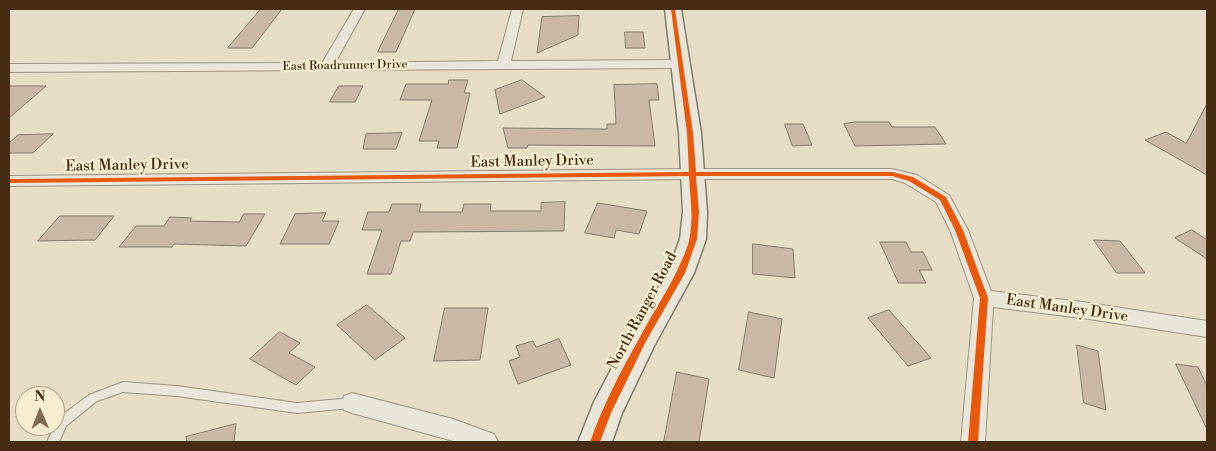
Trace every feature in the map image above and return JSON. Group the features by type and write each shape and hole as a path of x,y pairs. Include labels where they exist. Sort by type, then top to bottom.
{"street":[{"path":"326,67 360,9"},
{"path":"504,64 518,9"},
{"name":"North Ranger Road","path":"595,442 606,412 642,341 681,273 693,239 695,212 690,134 673,9"},
{"name":"East Roadrunner Drive","path":"9,68 681,64"},
{"name":"East Manley Drive","path":"9,181 693,174 884,174 911,179 943,199 960,230 984,298 1082,310 1207,329"},
{"path":"973,442 984,298"},
{"path":"352,403 453,430 486,442"}],"lane":[{"path":"53,442 62,422 93,398 124,387 177,390 297,408 352,403"}],"building":[{"path":"261,9 282,9 252,48 228,48"},
{"path":"399,9 415,9 396,52 378,52"},
{"path":"579,16 578,35 537,53 542,17"},
{"path":"625,32 643,32 645,48 626,48"},
{"path":"449,80 468,80 464,93 470,93 457,148 437,148 439,141 419,141 432,100 400,100 406,84 448,84"},
{"path":"522,80 545,97 500,114 495,90"},
{"path":"657,84 659,100 649,100 655,146 528,145 527,148 508,148 503,128 607,129 607,124 616,124 614,85"},
{"path":"9,86 46,86 9,118"},
{"path":"339,86 363,86 355,102 330,102"},
{"path":"1207,104 1207,175 1145,140 1166,132 1186,143"},
{"path":"855,122 889,122 892,127 935,127 946,144 855,146 844,124"},
{"path":"785,124 803,124 812,145 793,146"},
{"path":"402,133 396,149 363,149 366,134"},
{"path":"53,134 33,153 9,153 9,143 18,135"},
{"path":"565,202 564,231 413,232 410,241 401,241 391,274 367,274 382,230 362,230 368,212 389,212 392,204 421,204 419,212 462,212 464,204 491,204 490,211 541,211 541,203"},
{"path":"598,203 647,211 639,234 616,230 614,238 585,233"},
{"path":"326,213 322,221 339,221 329,244 280,244 295,214"},
{"path":"244,214 265,214 246,246 174,244 172,247 119,247 136,226 164,226 170,217 192,218 190,221 239,222"},
{"path":"60,216 114,216 95,240 38,241"},
{"path":"1192,230 1207,240 1207,259 1175,238"},
{"path":"1094,240 1120,241 1145,273 1117,273"},
{"path":"880,242 906,242 911,252 923,252 932,270 919,270 926,283 899,283"},
{"path":"753,244 793,249 795,278 753,274"},
{"path":"367,305 405,338 375,360 337,325"},
{"path":"445,308 488,308 480,360 434,361"},
{"path":"889,310 931,358 908,366 868,318"},
{"path":"749,312 782,319 774,378 739,370"},
{"path":"280,332 300,343 289,353 315,367 296,385 250,359"},
{"path":"559,339 571,365 518,384 509,361 520,357 516,346 533,341 536,347"},
{"path":"1077,345 1098,351 1106,410 1084,403"},
{"path":"1176,364 1198,367 1207,386 1207,429"},
{"path":"677,372 709,379 699,442 664,442"},
{"path":"236,424 234,442 187,442 186,437"}],"cycle path":[{"path":"595,442 606,412 642,341 681,273 693,239 695,212 690,133 673,9"},
{"path":"9,181 693,174 892,174 911,179 943,199 959,230 984,298 973,442"}]}
